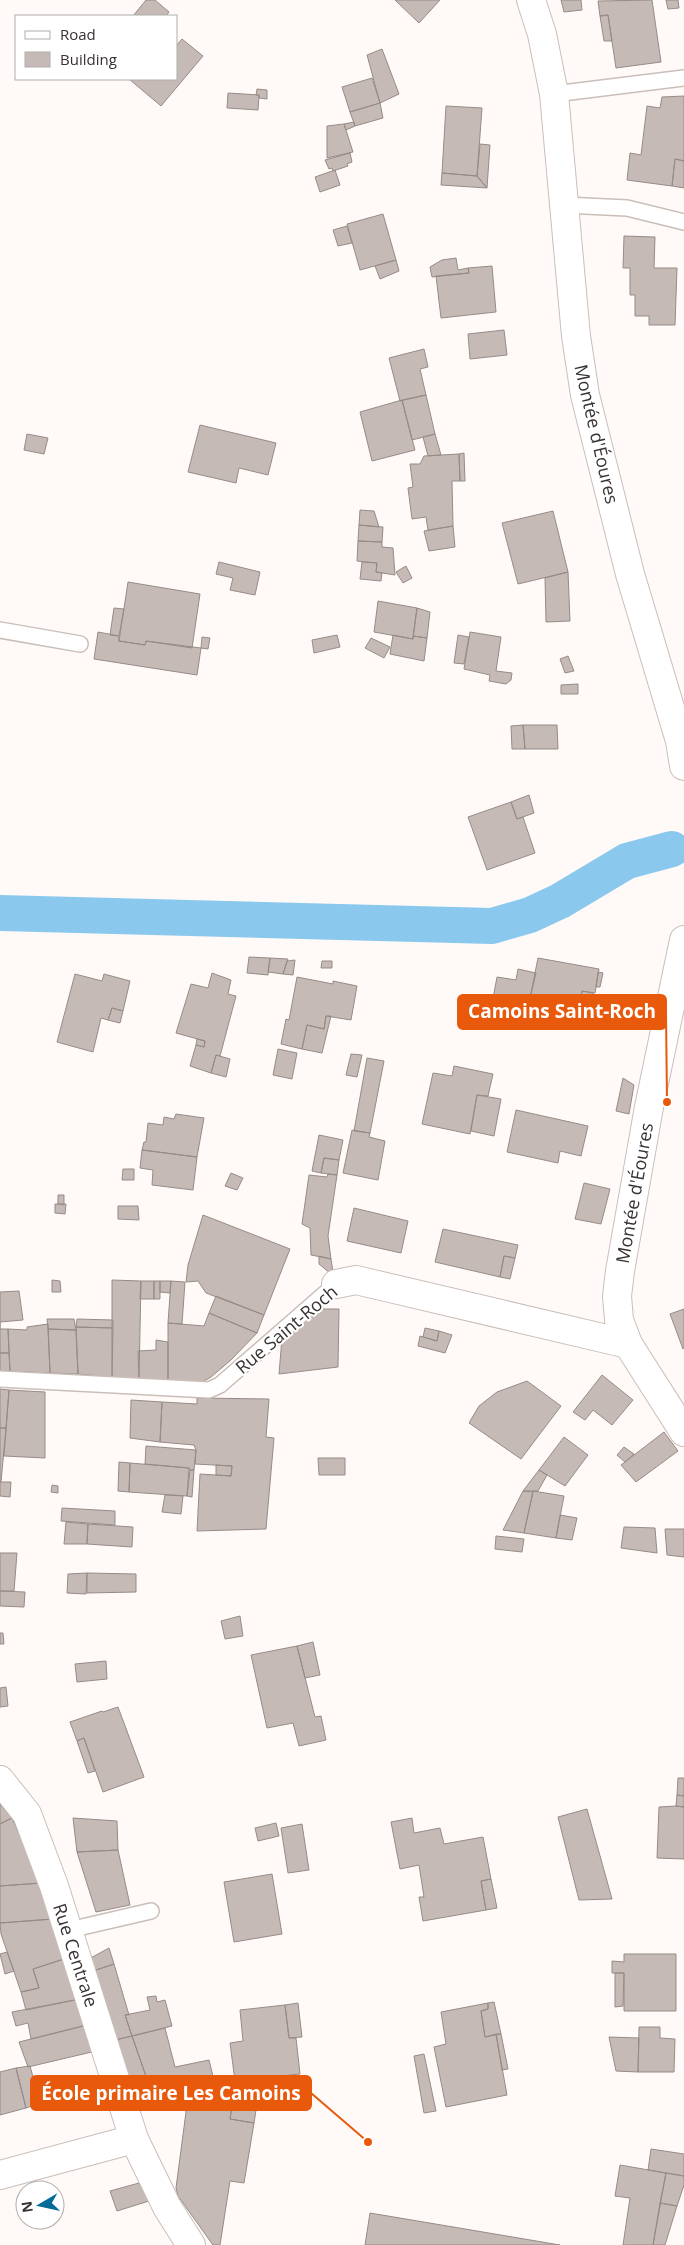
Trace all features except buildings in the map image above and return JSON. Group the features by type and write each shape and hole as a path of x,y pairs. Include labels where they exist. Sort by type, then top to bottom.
{"street":[{"name":"Montée d'Éoures","path":"531,0 542,34 554,94 576,336 585,396 630,574 680,741 684,766"},
{"name":"Montée d'Éoures","path":"684,940 679,993 649,1107 617,1296 619,1320 628,1344 684,1432"},
{"name":"Rue Saint-Roch","path":"336,1284 356,1280 628,1344"},
{"name":"Rue Centrale","path":"0,1780 27,1814 69,1930 134,2139 167,2207 192,2245"},
{"path":"0,2175 134,2139"}],"lane":[{"path":"554,94 684,78"},
{"path":"564,205 628,208 684,222"},
{"path":"0,630 80,644"},
{"name":"Rue Saint-Roch","path":"0,1379 209,1390 220,1385 336,1284"},
{"path":"69,1930 151,1911"}],"waterway":[{"path":"0,913 492,926 530,915 560,901 627,861 672,849"}],"place":[{"name":"Camoins Saint-Roch","path":"667,1102"},
{"name":"École primaire Les Camoins","path":"368,2142"}]}
